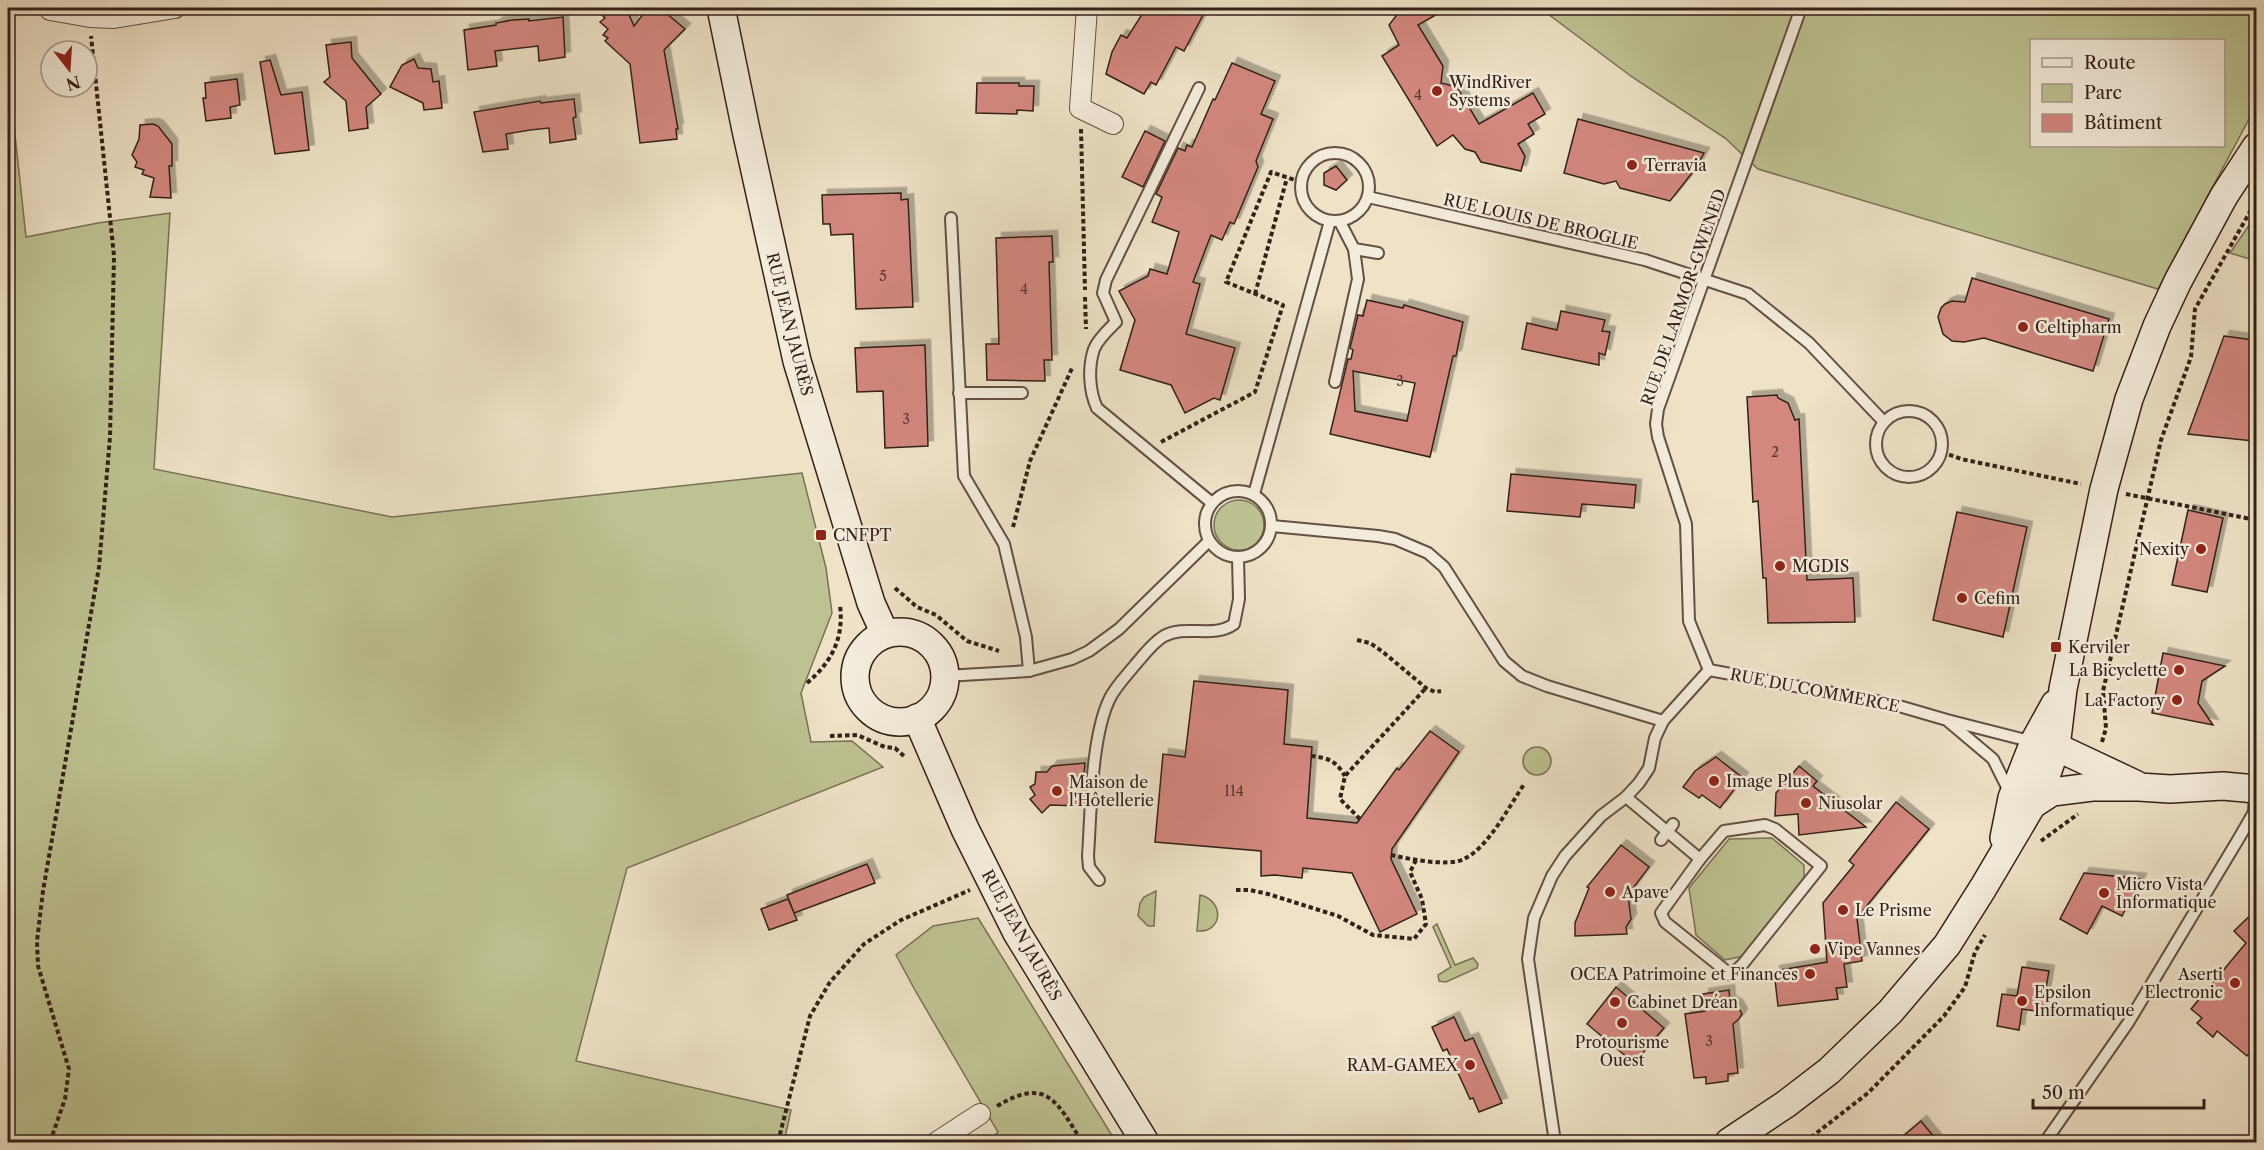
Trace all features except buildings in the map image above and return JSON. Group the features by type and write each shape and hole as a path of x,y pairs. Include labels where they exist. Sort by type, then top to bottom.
{"main road":[{"name":"RUE JEAN JAURÈS","path":"721,8 797,361 872,603 885,634"},
{"path":"1730,1143 1829,1071 1890,1012 1947,945 1999,859 2045,745 2063,689 2104,489 2130,399 2157,326 2178,281 2224,196 2256,147"},
{"path":"899,632 913,634 925,640 936,650 945,676 938,701 929,711 904,722 882,718 865,706 857,693 854,679 856,665 862,652 872,641 885,634 899,632"},
{"name":"RUE JEAN JAURÈS","path":"917,718 964,829 1017,933 1145,1143"},
{"name":"RUE DU COMMERCE","path":"2045,745 2112,771 2139,787"},
{"name":"RUE DU COMMERCE","path":"2022,802 2052,792 2092,788 2256,787"}],"street":[{"path":"50,10 90,17 114,18 175,8"},
{"path":"1090,9 1080,108 1113,124"},
{"path":"937,1143 980,1114"}],"lane":[{"name":"RUE DE LARMOR-GWENED","path":"1709,670 1689,621 1686,524 1661,447 1656,424 1658,409 1801,8"},
{"path":"1199,88 1106,280 1103,292 1107,307 1116,322 1094,349 1091,367 1092,391 1097,408 1212,503"},
{"path":"1340,152 1360,162 1367,174 1370,186 1368,197 1354,217 1335,222 1317,217 1309,209 1305,202 1301,182 1305,170 1314,160 1326,154 1340,152"},
{"name":"RUE LOUIS DE BROGLIE","path":"1368,197 1646,260 1748,294 1809,343 1884,422"},
{"path":"951,218 958,393 964,476 1004,544 1026,637 1029,671"},
{"path":"1335,222 1354,249 1358,279 1335,382"},
{"path":"1254,494 1335,222"},
{"path":"1354,249 1378,253"},
{"path":"958,393 1022,393"},
{"path":"1914,410 1925,414 1940,430 1943,441 1942,452 1935,465 1923,474 1913,477 1893,473 1884,466 1878,456 1876,444 1878,432 1892,415 1914,410"},
{"path":"1231,491 1254,494 1263,501 1270,512 1272,526 1266,544 1258,551 1238,558 1226,556 1216,550 1209,541 1205,524 1206,513 1212,503 1231,491"},
{"path":"1272,526 1378,536 1395,539 1428,553 1444,567 1504,661 1522,676 1547,686 1663,721 1655,738 1649,768 1640,783 1601,816 1565,856 1552,876 1534,918 1528,959 1555,1143"},
{"path":"945,676 1029,671 1072,659 1105,641 1209,541"},
{"path":"1099,880 1089,867 1088,856 1099,734 1110,697 1152,645 1166,635 1182,632 1221,632 1234,624 1239,600 1238,558"},
{"name":"RUE DU COMMERCE","path":"1663,721 1709,670 1892,704 2045,745"},
{"name":"RUE DU COMMERCE","path":"1947,720 1993,759 2022,802"},
{"path":"2045,1143 2128,1023 2239,838 2254,812 2256,787"},
{"path":"1626,796 1700,859"},
{"path":"1765,825 1775,829 1821,866 1742,965 1731,975 1665,922 1661,913 1700,859 1724,831 1765,825"}],"path":[{"path":"50,1143 66,1099 69,1069 38,966 37,941 43,891 99,567 110,437 114,256 90,17"},
{"path":"1080,108 1086,339"},
{"path":"1148,449 1256,392 1282,305 1226,282 1271,172 1301,182"},
{"path":"1255,294 1287,178"},
{"path":"2101,744 2106,728 2103,691 2161,440 2191,357 2195,309 2256,201"},
{"path":"1004,544 1016,521 1030,461 1076,360"},
{"path":"1942,452 1961,459 2089,486"},
{"path":"2119,492 2256,520"},
{"path":"895,588 916,608 936,615 967,641 999,651"},
{"path":"807,683 824,669 835,646 842,622 840,605"},
{"path":"1357,640 1370,643 1383,652 1426,688 1435,692 1441,691"},
{"path":"1360,819 1340,799 1345,776 1426,688"},
{"path":"830,736 857,735 885,747 895,748 911,765"},
{"path":"1311,756 1329,758 1338,765 1345,776"},
{"path":"1391,855 1416,860 1445,862 1462,860 1484,844 1525,783"},
{"path":"1236,890 1268,894 1338,916 1373,935 1414,939 1426,924 1422,899 1410,872 1416,860"},
{"path":"778,1143 810,1016 830,982 864,944 901,920 960,896 989,880"},
{"path":"980,1114 1013,1096 1024,1092 1037,1093 1057,1104 1082,1143"},
{"path":"2254,1143 2256,1138"}],"green space":[{"path":"1540,8 2256,8 2256,106 2158,289 1758,169 1725,138 1632,77"},
{"path":"8,70 26,237 98,223 170,213 154,469 392,517 802,473 826,568 832,613 801,693 811,742 852,741 883,767 627,868 576,1061 791,1110 784,1142 8,1142"},
{"path":"2256,215 2256,261 2230,253"},
{"path":"1234,500 1244,500 1257,507 1264,520 1264,530 1257,543 1244,550 1234,550 1225,546 1218,539 1214,530 1214,520 1218,511 1225,504"},
{"path":"1537,747 1547,751 1551,761 1547,771 1537,775 1527,771 1523,761 1527,751"},
{"path":"1772,838 1804,865 1804,887 1749,955 1725,960 1696,935 1689,888 1729,839"},
{"path":"1156,891 1154,926 1148,926 1138,916 1140,903 1144,897"},
{"path":"1200,895 1214,903 1218,916 1212,927 1197,931"},
{"path":"978,918 1116,1142 987,1142 998,1132 896,955 933,926"},
{"path":"1437,924 1455,965 1473,958 1478,964 1477,968 1446,982 1439,981 1438,975 1451,967 1433,927"}],"place":[{"name":"WindRiver Systems","path":"1437,91"},
{"name":"Terravia","path":"1632,165"},
{"name":"Celtipharm","path":"2023,327"},
{"name":"CNFPT","path":"821,535"},
{"name":"Nexity","path":"2201,549"},
{"name":"MGDIS","path":"1780,566"},
{"name":"Cefim","path":"1962,598"},
{"name":"Kerviler","path":"2056,647"},
{"name":"La Bicyclette","path":"2179,670"},
{"name":"La Factory","path":"2177,700"},
{"name":"Image Plus","path":"1714,781"},
{"name":"Maison de l'Hôtellerie","path":"1057,791"},
{"name":"Niusolar","path":"1806,803"},
{"name":"Apave","path":"1610,892"},
{"name":"Micro Vista Informatique","path":"2104,893"},
{"name":"Le Prisme","path":"1843,910"},
{"name":"Vipe Vannes","path":"1815,949"},
{"name":"OCEA Patrimoine et Finances","path":"1810,974"},
{"name":"Aserti Electronic","path":"2235,983"},
{"name":"Epsilon Informatique","path":"2022,1001"},
{"name":"Cabinet Dréan","path":"1615,1002"},
{"name":"Protourisme Ouest","path":"1622,1023"},
{"name":"RAM-GAMEX","path":"1470,1065"}]}
